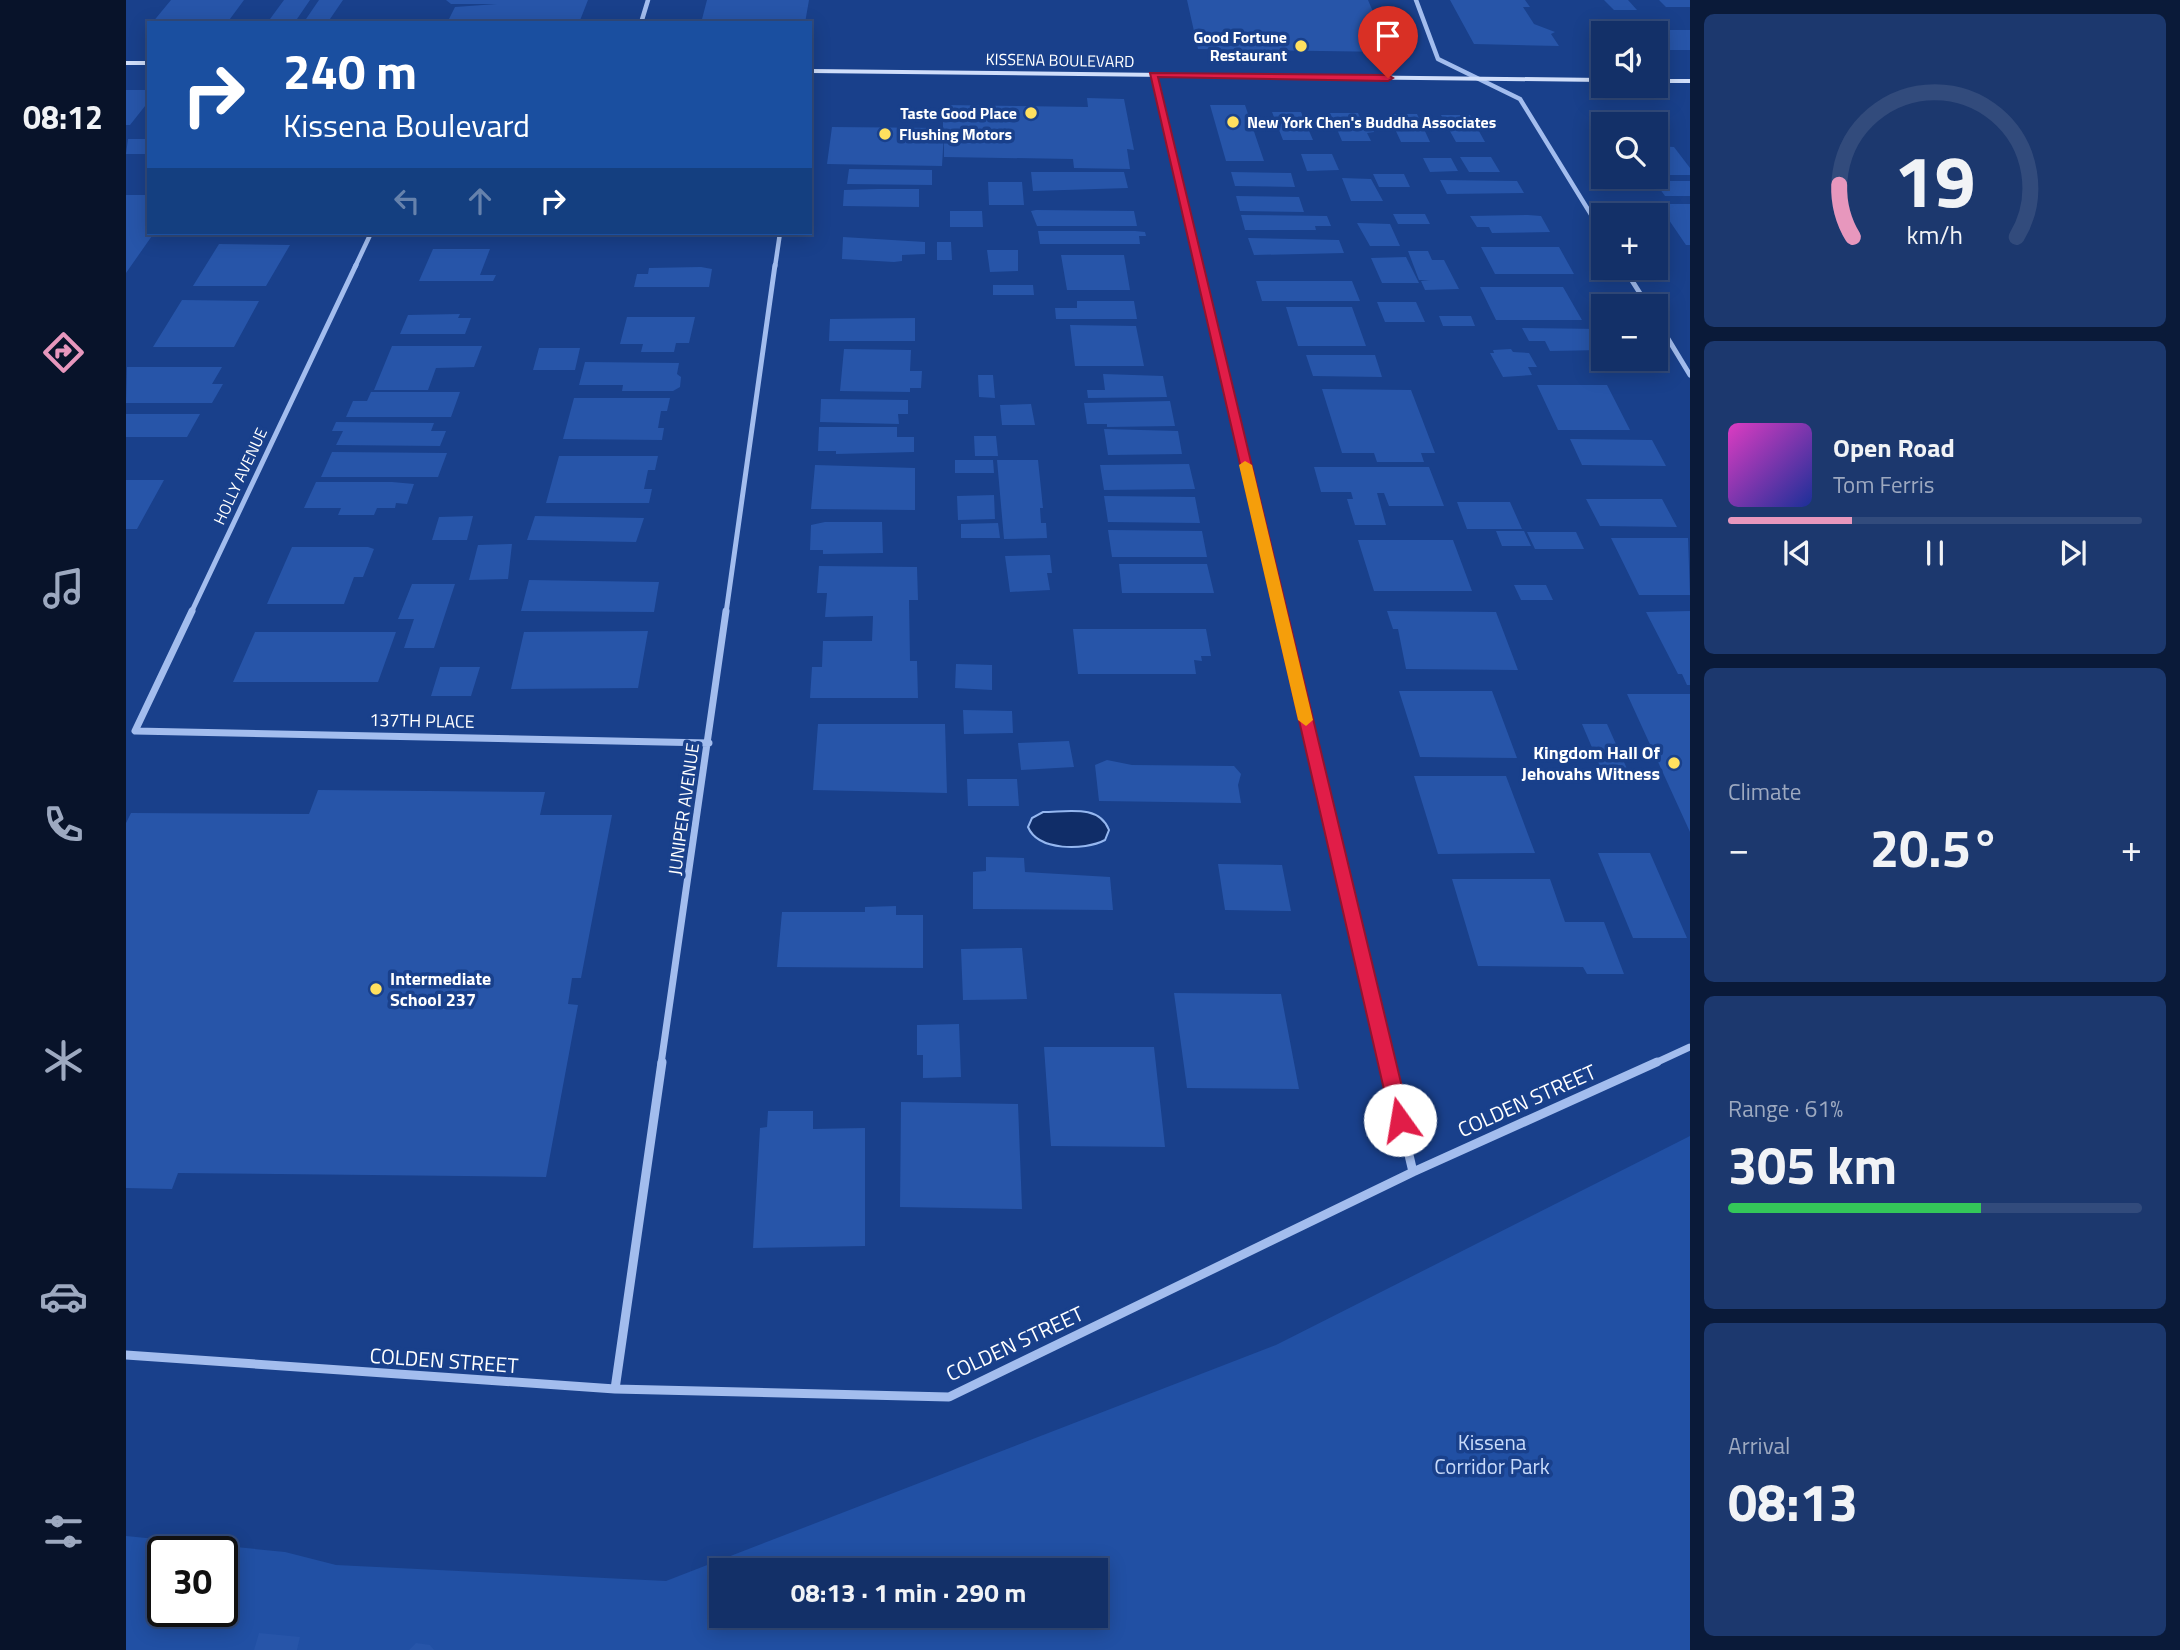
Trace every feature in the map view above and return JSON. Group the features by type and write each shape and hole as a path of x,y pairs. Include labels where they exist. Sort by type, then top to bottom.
{"main road":[{"path":"126,63 147,63"},
{"name":"KISSENA BOULEVARD","path":"812,71 1591,80"},
{"path":"1668,81 1690,81"}],"street":[{"path":"642,21 648,0"},
{"path":"1416,0 1438,59 1520,99 1591,214"},
{"path":"1153,75 1413,1172"},
{"name":"HOLLY AVENUE","path":"135,731 370,235"},
{"name":"JUNIPER AVENUE","path":"615,1389 780,235"},
{"path":"1668,339 1690,375"},
{"name":"137TH PLACE","path":"135,731 709,743"},
{"name":"COLDEN STREET","path":"126,1355 615,1389 949,1396 1413,1172 1690,1048"}],"green space":[{"name":"Kissena Corridor Park","path":"1690,1136 1690,1650 126,1650 126,1536 147,1538 147,1627 238,1627 238,1547 285,1552 336,1565 666,1581 709,1564 709,1628 1108,1628 1108,1558 725,1558 1276,1345"}],"shaded area":[{"path":"1043,812 1090,813 1098,816 1109,830 1105,840 1096,844 1074,847 1051,845 1033,835 1028,827 1032,818"}],"building":[{"path":"171,0 244,0 228,21 154,21"},
{"path":"284,0 310,0 297,19 270,19"},
{"path":"319,0 343,0 330,19 306,19"},
{"path":"446,0 588,0 580,21 448,21 455,7 497,4 451,4"},
{"path":"707,0 809,0 805,21 702,21"},
{"path":"1187,0 1368,0 1390,52 1198,49"},
{"path":"1450,0 1525,0 1530,7 1523,7 1534,24 1555,32 1551,34 1559,46 1474,44"},
{"path":"1604,0 1628,0 1637,10 1614,10"},
{"path":"1659,0 1690,0 1690,7 1666,7"},
{"path":"1668,30 1690,30 1690,50 1668,50"},
{"path":"126,90 147,90 147,104 130,125 126,125"},
{"path":"1087,98 1124,99 1134,150 1127,149 1130,169 1074,168 1073,159 944,157 944,132 942,166 827,164 832,127 943,128 943,105 1088,107"},
{"name":"New York Chen's Buddha Associates","path":"1210,105 1245,105 1264,161 1226,161"},
{"path":"1272,112 1301,112 1313,140 1283,140"},
{"path":"1330,113 1358,113 1364,126 1371,126 1374,132 1367,133 1371,141 1342,141"},
{"path":"1388,114 1417,114 1430,142 1401,142"},
{"path":"1441,115 1470,115 1485,142 1456,142"},
{"path":"128,139 147,139 147,154 126,154"},
{"path":"1668,147 1674,147 1690,168 1690,175 1668,175"},
{"path":"1301,154 1332,154 1339,170 1307,171"},
{"path":"1460,157 1491,157 1500,172 1469,172"},
{"path":"1423,158 1451,158 1458,171 1430,172"},
{"path":"849,169 932,170 932,185 847,184"},
{"path":"1031,172 1124,172 1128,188 1033,191"},
{"path":"1231,172 1291,173 1295,187 1235,186"},
{"path":"1373,174 1404,174 1410,187 1379,187"},
{"path":"1342,178 1371,179 1383,201 1351,201"},
{"path":"1440,180 1517,181 1524,193 1447,194"},
{"path":"1668,181 1690,181 1690,196 1665,196 1660,189 1668,189"},
{"path":"988,182 1022,182 1024,205 989,205"},
{"path":"919,189 919,207 843,206 844,190"},
{"path":"126,195 147,195 147,235 153,235 126,273"},
{"path":"1236,196 1299,197 1304,212 1240,211"},
{"path":"1668,204 1690,204 1690,245 1686,245 1668,219"},
{"path":"950,211 982,211 983,227 950,227"},
{"path":"1031,211 1134,211 1137,226 1037,226"},
{"path":"1393,214 1425,214 1430,224 1398,224"},
{"path":"1241,215 1327,216 1331,226 1315,226 1316,230 1245,230"},
{"path":"1470,216 1541,216 1550,232 1492,233 1489,227 1477,227"},
{"path":"1357,223 1390,224 1400,246 1370,246"},
{"path":"1038,231 1135,231 1145,232 1146,236 1139,236 1140,244 1040,244"},
{"path":"843,237 925,242 925,254 902,255 902,261 894,262 842,259"},
{"path":"1248,238 1339,240 1344,253 1254,255"},
{"path":"937,242 951,242 952,260 937,260"},
{"path":"219,244 290,245 266,286 193,286"},
{"path":"1481,247 1559,247 1574,274 1495,274"},
{"path":"433,249 490,249 480,275 496,275 493,281 419,281"},
{"path":"987,250 1018,250 1018,271 990,272"},
{"path":"1408,251 1428,251 1432,260 1444,260 1459,289 1425,290 1421,281 1430,280 1419,280"},
{"path":"1061,255 1124,255 1130,290 1067,290"},
{"path":"1406,257 1419,283 1382,283 1371,258"},
{"path":"649,268 712,269 709,287 634,287 637,274 648,274"},
{"path":"1256,281 1352,281 1360,301 1262,301"},
{"path":"993,285 1033,285 1034,295 993,295"},
{"path":"1480,287 1563,287 1582,320 1496,320"},
{"path":"182,300 259,301 234,347 153,347"},
{"path":"1077,301 1134,301 1137,319 1056,319 1055,308 1077,308"},
{"path":"1377,302 1416,302 1425,322 1385,322"},
{"path":"1286,307 1352,307 1366,346 1298,346"},
{"path":"460,314 458,318 471,318 465,334 400,334 408,315"},
{"path":"1439,316 1471,316 1475,326 1443,326"},
{"path":"627,317 695,317 689,343 676,343 674,352 641,352 643,344 620,344"},
{"path":"915,318 915,341 829,341 830,319"},
{"path":"1070,325 1136,326 1144,366 1075,366"},
{"path":"1522,328 1591,329 1591,350 1550,351 1545,341 1529,341"},
{"path":"392,346 482,346 474,367 436,368 428,390 374,390"},
{"path":"539,348 580,348 575,370 533,370"},
{"path":"844,349 911,350 910,371 922,371 921,388 910,388 910,392 840,391"},
{"path":"1511,349 1513,352 1529,353 1537,367 1528,367 1532,375 1503,377 1490,353 1494,353 1493,350"},
{"path":"1306,355 1375,355 1382,377 1313,376"},
{"path":"585,362 679,363 677,374 681,377 680,387 673,391 622,391 623,385 579,385"},
{"path":"127,367 222,367 212,384 223,384 212,403 126,403"},
{"path":"1103,374 1163,376 1167,397 1088,398 1087,390 1105,390"},
{"path":"978,375 993,375 995,398 979,397"},
{"path":"1537,385 1607,385 1630,430 1558,430"},
{"path":"1322,389 1411,390 1435,453 1421,453 1424,462 1377,462 1374,453 1342,453"},
{"path":"371,392 460,392 451,417 346,417 353,401 367,401"},
{"path":"574,398 670,398 667,411 661,411 658,428 664,428 662,440 563,439"},
{"path":"821,399 908,400 908,414 898,414 899,424 820,422"},
{"path":"1170,401 1175,426 1107,427 1107,424 1087,424 1084,403"},
{"path":"1031,404 1035,425 1002,425 1000,405"},
{"path":"126,414 200,414 187,437 126,437"},
{"path":"336,422 434,423 431,431 446,431 440,446 336,445 343,431 332,431"},
{"path":"819,427 897,427 897,437 914,437 914,452 836,454 836,451 818,451"},
{"path":"1104,429 1178,431 1182,454 1108,455"},
{"path":"974,436 996,436 998,456 975,456"},
{"path":"1570,439 1652,440 1666,466 1582,465"},
{"path":"332,452 447,453 438,477 321,477"},
{"path":"559,456 658,456 655,470 648,470 644,489 652,489 649,503 546,503"},
{"path":"955,460 993,460 994,473 955,473"},
{"path":"997,460 1038,460 1043,508 1040,508 1041,523 1046,523 1047,538 1004,539"},
{"path":"1189,464 1195,489 1104,490 1100,465"},
{"path":"815,465 915,468 915,510 811,509"},
{"path":"1314,467 1429,467 1444,506 1389,506 1384,493 1377,493 1386,525 1355,525 1347,499 1353,499 1351,492 1321,492"},
{"path":"126,480 164,480 137,529 126,529"},
{"path":"316,482 414,484 407,504 396,503 395,508 377,508 374,515 338,515 341,508 304,508"},
{"path":"994,495 995,519 958,520 957,496"},
{"path":"1104,496 1195,497 1200,523 1108,522"},
{"path":"1586,499 1662,499 1677,527 1600,526"},
{"path":"1457,502 1510,502 1522,529 1467,529"},
{"path":"473,516 467,540 432,540 439,517"},
{"path":"535,516 644,518 636,542 527,540"},
{"path":"825,522 882,522 883,553 823,554 823,550 810,550 811,525"},
{"path":"998,523 1000,538 961,538 961,524"},
{"path":"1108,530 1202,531 1207,557 1112,557"},
{"path":"1496,531 1524,531 1531,546 1502,546"},
{"path":"1527,532 1576,532 1584,549 1535,549"},
{"path":"1611,538 1688,538 1690,595 1639,595"},
{"path":"1358,540 1453,540 1472,591 1374,591"},
{"path":"512,544 508,579 469,580 478,545"},
{"path":"292,547 374,549 363,577 354,577 344,604 267,604"},
{"path":"1050,555 1052,573 1047,573 1050,590 1010,592 1005,556"},
{"path":"1119,564 1207,564 1214,593 1122,593"},
{"path":"819,566 917,567 918,600 909,600 910,661 917,661 918,698 810,698 812,667 822,667 823,641 872,641 873,616 825,617 827,593 817,593"},
{"path":"529,580 659,582 654,612 521,611"},
{"path":"412,584 455,584 434,648 404,648 414,619 398,619"},
{"path":"1514,585 1546,585 1553,600 1521,600"},
{"path":"1387,611 1496,612 1518,670 1406,669 1398,629 1393,629"},
{"path":"1690,611 1690,685 1687,685 1682,674 1678,674 1646,612"},
{"path":"1073,629 1206,629 1211,656 1201,656 1202,661 1194,660 1196,674 1078,674"},
{"path":"648,631 638,688 511,689 524,632"},
{"path":"255,632 396,632 378,682 233,682"},
{"path":"956,664 992,665 992,690 955,688"},
{"path":"440,667 480,667 471,696 431,696"},
{"path":"1399,691 1492,691 1517,758 1420,757"},
{"name":"Kingdom Hall Of Jehovahs Witness","path":"1627,694 1690,694 1690,832"},
{"path":"963,710 1012,711 1013,733 964,734"},
{"path":"818,724 945,724 947,793 813,790"},
{"path":"1582,724 1607,724 1628,771 1602,771"},
{"path":"1069,741 1074,767 1021,770 1018,743"},
{"path":"1107,760 1132,765 1234,766 1241,774 1238,785 1241,803 1099,801 1095,765"},
{"path":"1414,776 1506,776 1535,853 1438,854"},
{"path":"967,779 1017,779 1019,806 968,806"},
{"path":"318,790 545,792 540,815 612,815 581,978 572,978 568,1004 578,1005 546,1177 178,1173 172,1189 126,1188 126,823 131,813 309,814"},
{"path":"1598,853 1650,853 1687,938 1633,938"},
{"path":"986,857 1024,858 1025,872 1110,877 1113,910 973,909 973,872 986,871"},
{"path":"1218,864 1282,865 1291,911 1225,910"},
{"path":"1452,879 1550,879 1565,922 1604,922 1624,974 1587,974 1583,967 1478,966"},
{"path":"896,906 896,915 923,915 923,968 777,967 782,912 865,912 865,907"},
{"path":"1022,948 1027,999 963,1000 961,949"},
{"path":"1174,993 1281,994 1299,1089 1187,1088"},
{"path":"959,1024 961,1077 923,1078 923,1055 917,1055 917,1025"},
{"path":"1044,1047 1154,1047 1165,1147 1051,1146"},
{"path":"901,1102 1018,1104 1022,1209 900,1207"},
{"path":"768,1111 813,1111 813,1129 865,1128 865,1246 753,1248 760,1128 767,1127"},
{"path":"259,1633 300,1637 297,1650 254,1650"},
{"path":"416,1643 430,1645 434,1650 409,1650"}],"slow traffic":[{"path":"1245,465 1306,720"}],"place":[{"name":"Good Fortune Restaurant","path":"1301,46"},
{"name":"Taste Good Place","path":"1031,113"},
{"name":"New York Chen's Buddha Associates","path":"1233,122"},
{"name":"Flushing Motors","path":"885,134"},
{"name":"Kingdom Hall Of Jehovahs Witness","path":"1674,763"},
{"name":"Intermediate School 237","path":"376,989"}],"route":[{"path":"1388,78 1153,75 1400,1120"}]}
